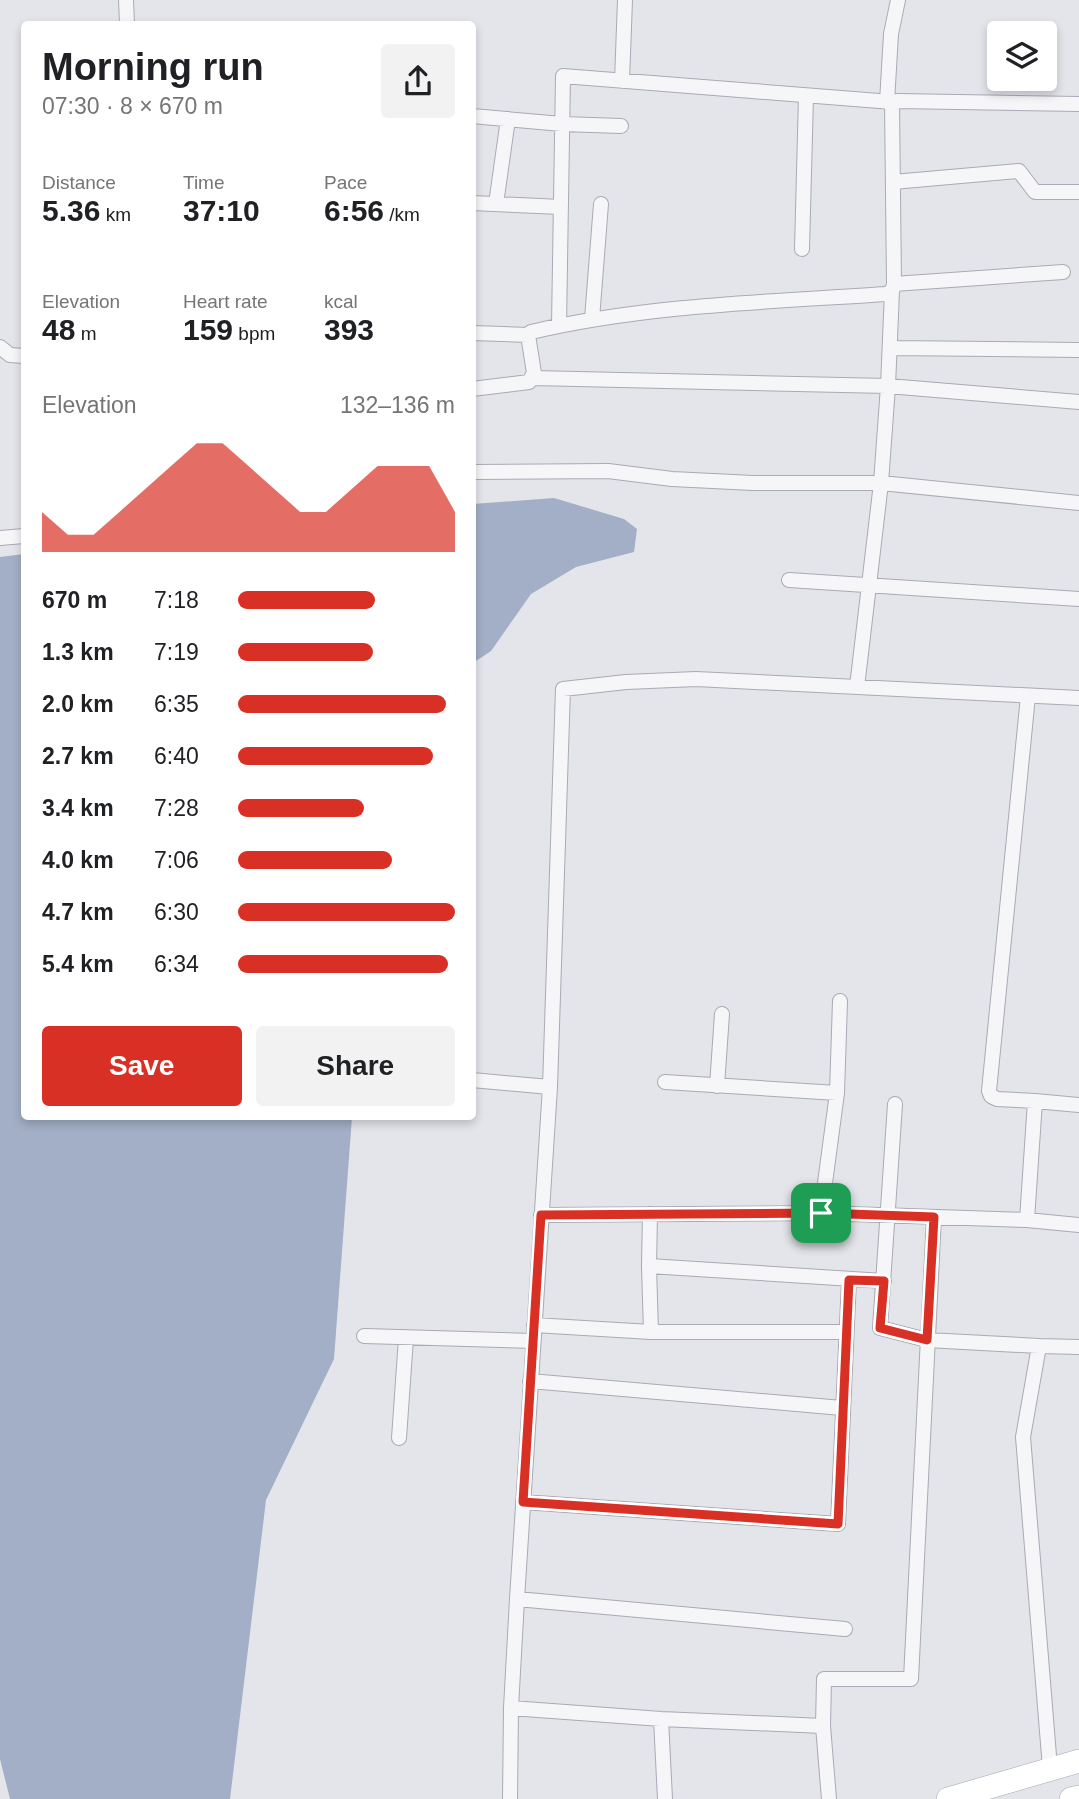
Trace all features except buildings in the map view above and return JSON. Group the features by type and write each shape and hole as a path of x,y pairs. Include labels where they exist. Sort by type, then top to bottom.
{"main road":[{"path":"948,1799 1008,1790 1050,1768 1079,1761"},
{"path":"1071,1799 1079,1797"}],"street":[{"path":"126,0 127,21"},
{"path":"622,81 625,0"},
{"path":"857,687 881,483 891,348 893,182 889,102 891,34 898,0"},
{"path":"559,326 563,76 889,102 1079,104"},
{"path":"802,249 806,96"},
{"path":"476,116 621,126"},
{"path":"496,204 508,119"},
{"path":"893,182 1019,171 1035,192 1079,192"},
{"path":"476,203 561,207"},
{"path":"592,319 601,204"},
{"path":"476,333 528,335 531,332 592,319 740,304 886,294 893,287 1063,272"},
{"path":"528,335 533,378"},
{"path":"0,347 10,355 21,356"},
{"path":"891,348 1079,351"},
{"path":"476,389 529,382 533,378 888,386 1079,402"},
{"path":"476,472 608,471 672,479 753,483 881,483 1079,503"},
{"path":"0,538 21,536"},
{"path":"789,580 1079,599"},
{"path":"510,1799 511,1708 517,1599 551,1087 563,689 626,682 696,679 1079,698"},
{"path":"1028,696 989,1091 991,1096 997,1099 1079,1105"},
{"path":"821,1213 837,1093 840,1001"},
{"path":"717,1086 722,1014"},
{"path":"476,1080 551,1087"},
{"path":"665,1082 837,1093"},
{"path":"1027,1220 1035,1101"},
{"path":"895,1104 880,1328 927,1340 1079,1347"},
{"path":"541,1215 821,1213 1027,1220 1079,1225"},
{"path":"650,1214 651,1332"},
{"path":"829,1799 823,1726 824,1679 911,1679 934,1217"},
{"path":"649,1266 884,1281"},
{"path":"523,1502 838,1524 849,1280"},
{"path":"534,1325 651,1332 846,1332"},
{"path":"364,1336 533,1341"},
{"path":"399,1438 406,1338"},
{"path":"1039,1346 1023,1437 1050,1768"},
{"path":"530,1381 842,1408"},
{"path":"517,1599 845,1629"},
{"path":"511,1708 661,1719 823,1726"},
{"path":"661,1719 665,1799"}],"water":[{"path":"554,498 624,519 637,529 634,552 576,567 531,594 491,651 476,661 476,504"},
{"path":"21,554 21,1120 352,1120 334,1359 266,1500 230,1799 10,1799 0,1759 0,557"}],"route":[{"path":"821,1213 934,1217 927,1340 880,1328 884,1281 849,1280 838,1524 523,1502 541,1215 821,1213"}]}
